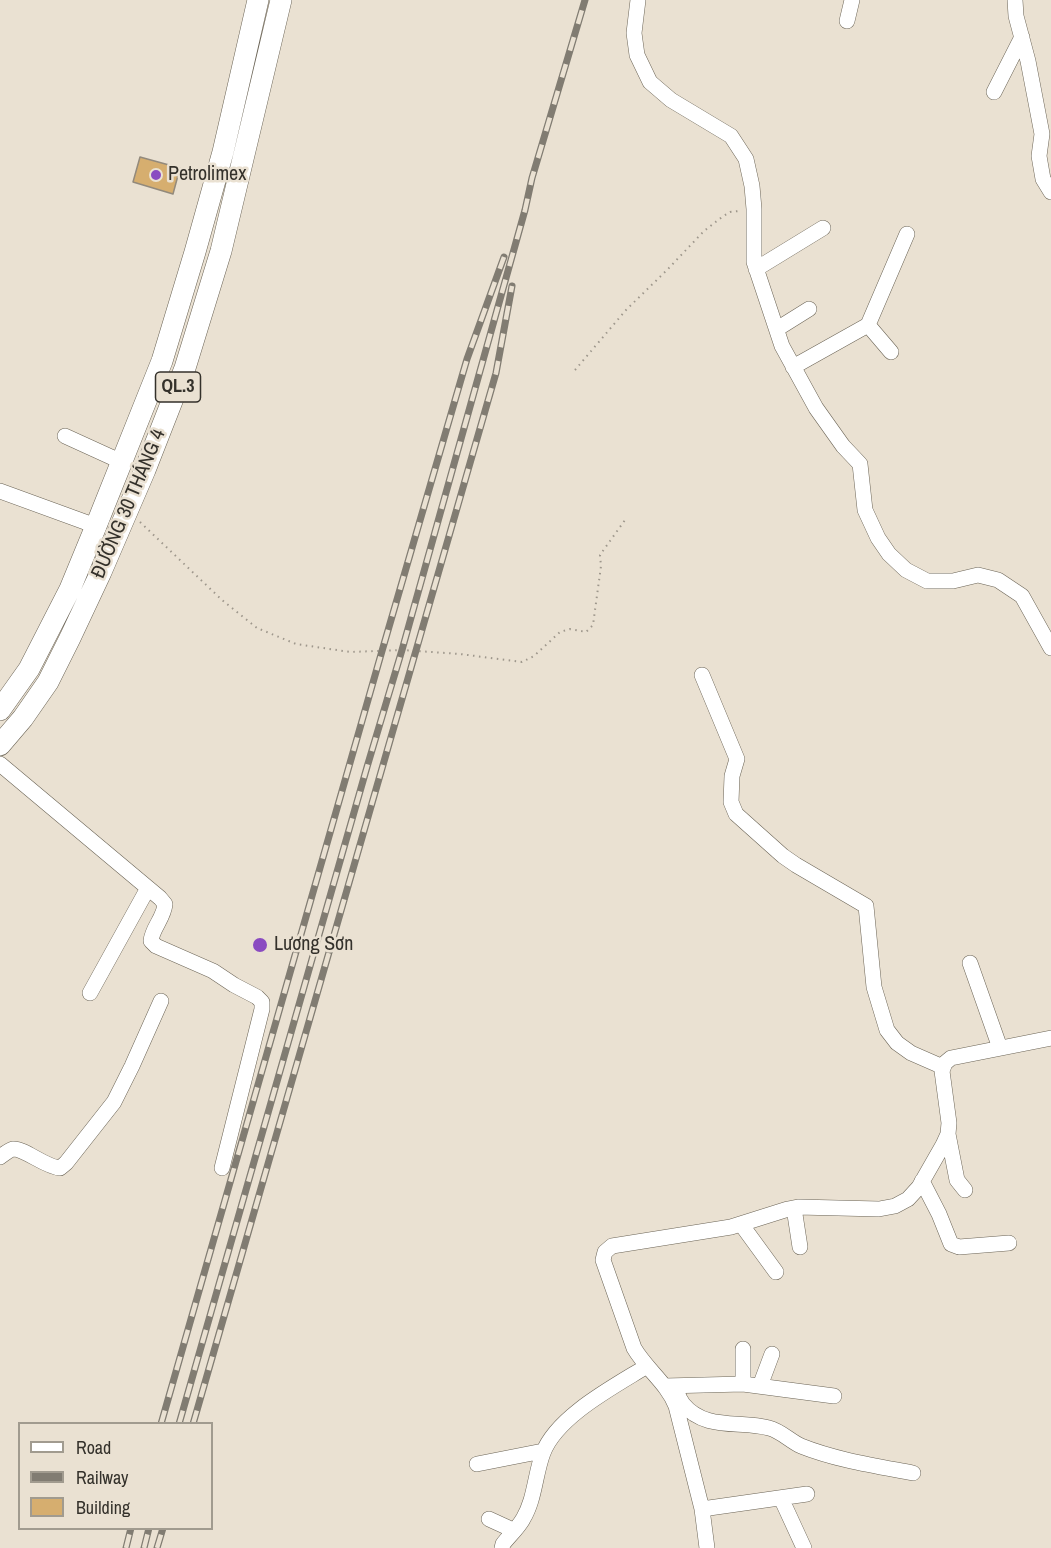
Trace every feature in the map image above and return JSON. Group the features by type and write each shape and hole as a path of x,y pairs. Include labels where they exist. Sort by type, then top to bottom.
{"highway":[{"name":"ĐƯỜNG 30 THÁNG 4","path":"0,710 29,669 70,588 162,361 223,152 258,0"},
{"name":"ĐƯỜNG 30 THÁNG 4","path":"0,745 23,718 48,682 101,572 145,470 185,368 221,251 281,0"},
{"path":"223,152 244,158"}],"street":[{"path":"638,0 634,33 637,55 650,82 671,100 731,136 746,159 754,209 754,262 782,346 816,408 843,446 860,464 865,510 878,538 889,554 906,570 927,580 953,581 978,576 998,580 1022,596 1051,648"},
{"path":"847,21 852,0"},
{"path":"1015,0 1016,16 1035,91 1041,134 1040,156 1043,179 1051,192"},
{"path":"994,92 1022,37"},
{"path":"756,269 824,228"},
{"path":"793,366 868,325 907,234"},
{"path":"777,330 809,309"},
{"path":"868,325 891,352"},
{"path":"65,436 122,462"},
{"path":"0,490 96,526"},
{"path":"702,675 737,759 732,776 731,793 735,814 783,856 866,906 874,987 887,1030 897,1043 911,1053 944,1067"},
{"path":"0,764 160,898 165,904 152,935 152,941 156,946 213,971 262,1002 222,1168"},
{"path":"90,993 148,888"},
{"path":"970,963 1000,1048"},
{"path":"0,1157 12,1149 20,1150 53,1167 60,1168 66,1163 114,1102 160,1001"},
{"path":"965,1190 957,1180 948,1134 949,1123 942,1071 945,1063 951,1058 1051,1038"},
{"path":"913,1473 872,1466 817,1452 798,1445 784,1434 769,1428 712,1422 696,1415 682,1404 670,1386 647,1366 634,1348 603,1260 605,1252 612,1246 741,1224 794,1208 879,1209 895,1206 908,1199 922,1181 948,1134"},
{"path":"922,1181 951,1244 959,1247 1009,1244"},
{"path":"794,1208 800,1247"},
{"path":"741,1224 776,1272"},
{"path":"743,1349 743,1384"},
{"path":"760,1386 772,1354"},
{"path":"502,1548 529,1507 543,1451 557,1430 590,1402 647,1366"},
{"path":"670,1386 743,1384 834,1396"},
{"path":"670,1386 702,1509 707,1548"},
{"path":"477,1464 543,1451"},
{"path":"702,1509 807,1494"},
{"path":"782,1498 804,1548"},
{"path":"489,1520 513,1530"}],"path":[{"path":"575,370 626,310 704,231 730,212 754,209"},
{"path":"128,509 222,600 257,628 296,644 350,652 416,651 522,662 534,656 560,632 570,629 586,632 593,626 601,566 600,555 625,520"}],"building":[{"name":"Petrolimex","path":"140,157 180,168 173,194 133,182"}],"railway":[{"path":"180,1422 402,650 532,178 585,0"},
{"path":"162,1422 467,359 504,257"},
{"path":"194,1422 496,373 512,286"},
{"path":"126,1548 130,1530"},
{"path":"144,1548 148,1530"},
{"path":"157,1548 162,1530"}],"place":[{"name":"Petrolimex","path":"156,175"},
{"name":"Lương Sơn","path":"260,945"}]}
